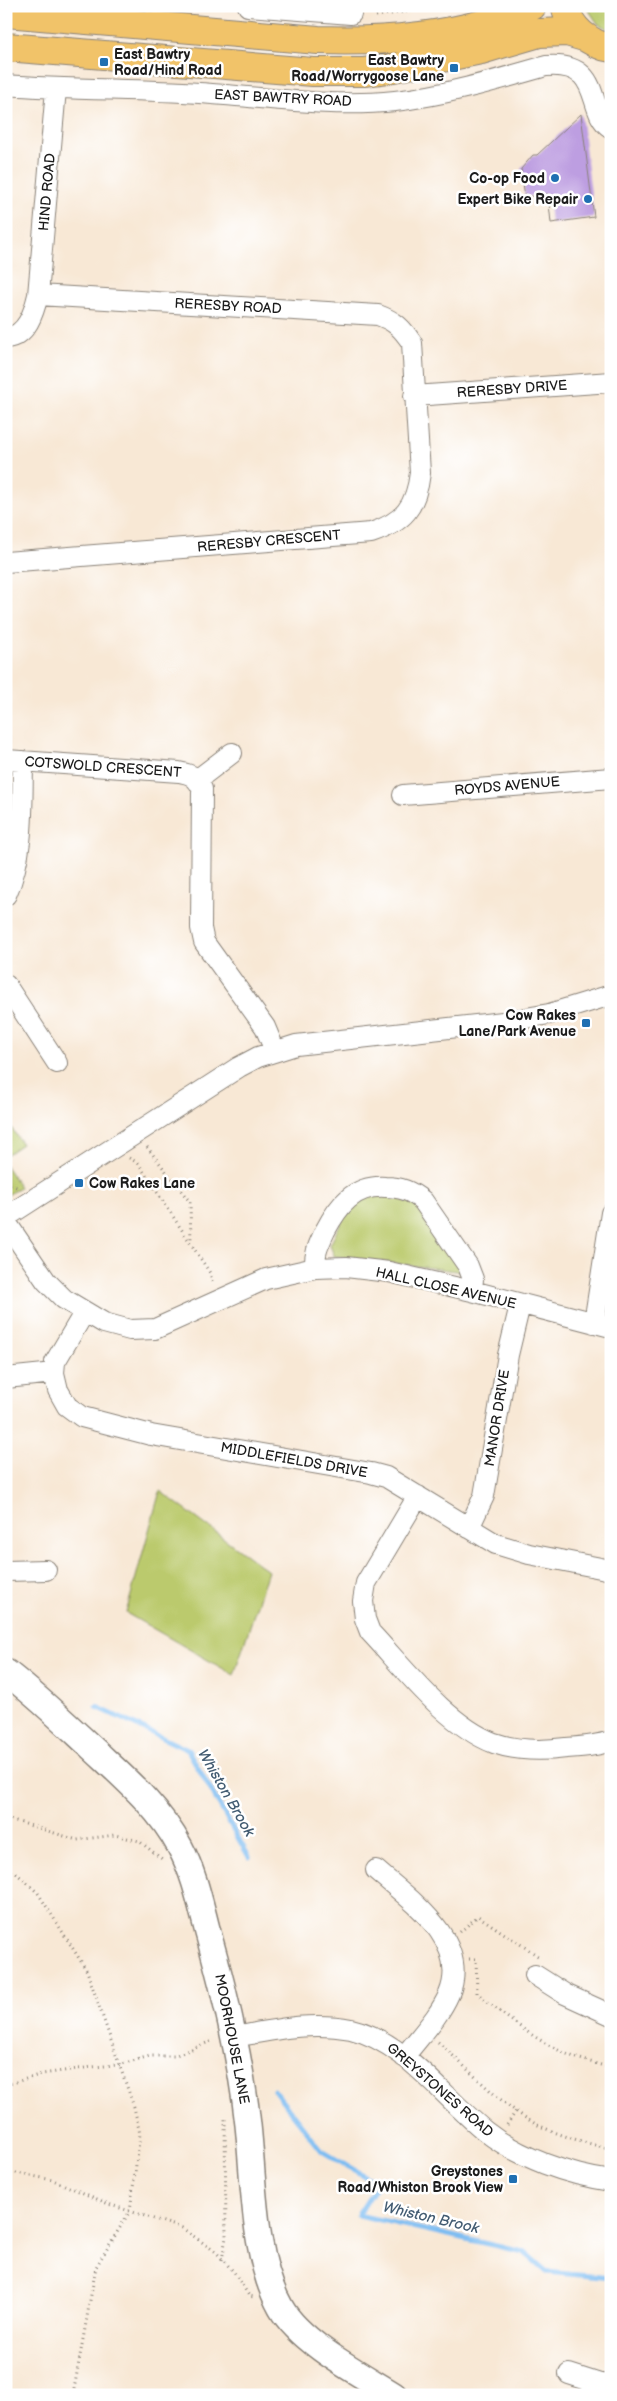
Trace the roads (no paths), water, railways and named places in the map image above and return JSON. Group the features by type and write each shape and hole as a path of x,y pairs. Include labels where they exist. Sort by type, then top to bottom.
{"main road":[{"path":"6,13 318,40 356,41 428,36 502,18 532,6"},
{"path":"566,6 566,12 576,29 599,43"},
{"name":"EAST BAWTRY ROAD","path":"6,47 313,72 364,72 481,50 538,33 567,32 599,43"}],"street":[{"path":"248,6 350,10 356,41"},
{"name":"EAST BAWTRY ROAD","path":"6,85 56,89 197,93 326,103 394,101 426,96 546,66 558,65 572,70 583,77 592,88 600,117 611,128"},
{"name":"HIND ROAD","path":"38,295 56,89"},
{"path":"6,338 11,338 23,329 34,315 38,295"},
{"name":"RERESBY ROAD","path":"38,295 378,315 395,321 412,343 414,396"},
{"name":"RERESBY DRIVE","path":"414,396 611,382"},
{"name":"RERESBY CRESCENT","path":"6,562 371,533 389,527 406,513 418,492 420,473 414,396"},
{"name":"COTSWOLD CRESCENT","path":"198,779 232,753"},
{"path":"6,896 12,883 20,848 15,760"},
{"name":"COTSWOLD CRESCENT","path":"15,760 179,772 190,774 198,779 202,789 201,928 204,942 265,1026 275,1051"},
{"name":"ROYDS AVENUE","path":"404,795 611,778"},
{"path":"6,985 57,1063"},
{"path":"6,1217 239,1067 275,1051 296,1045 503,1022 549,1014 611,995"},
{"path":"315,1268 317,1247 331,1220 344,1202 356,1192 367,1187 396,1187 414,1194 423,1201 468,1266 473,1279 472,1291"},
{"path":"602,1325 611,1213"},
{"name":"HALL CLOSE AVENUE","path":"6,1222 46,1281 64,1299 84,1313 104,1323 130,1330 155,1329 266,1279 315,1268 346,1268 389,1272 472,1291 602,1325"},
{"name":"MANOR DRIVE","path":"469,1528 484,1496 508,1355 520,1305"},
{"path":"6,1378 54,1373 55,1362 84,1313"},
{"name":"MIDDLEFIELDS DRIVE","path":"54,1373 58,1390 67,1406 82,1417 152,1435 371,1473 386,1478 418,1496 496,1544 529,1554 611,1570"},
{"path":"418,1496 366,1583 363,1601 365,1619 370,1632 452,1718 473,1733 495,1743 546,1751 600,1745 611,1741"},
{"path":"6,1571 46,1570"},
{"name":"MOORHOUSE LANE","path":"6,1672 42,1700 145,1797 179,1846 192,1874 233,2031 248,2125 253,2196 266,2268 274,2291 281,2308 313,2343 394,2395"},
{"path":"376,1870 429,1917 444,1940 454,1972 449,1992 441,2009 404,2057"},
{"path":"537,1976 565,1994 611,2015"},
{"name":"GREYSTONES ROAD","path":"233,2031 302,2025 329,2026 353,2030 383,2042 404,2057 486,2132 524,2155 562,2169 611,2181"},
{"path":"569,2374 605,2388"}],"waterway":[{"name":"Whiston Brook","path":"6,1694 10,1696"},
{"name":"Whiston Brook","path":"97,1707 188,1750 249,1857"},
{"name":"Whiston Brook","path":"274,2090 322,2151 378,2184 358,2215 524,2252 547,2272 611,2278"}],"place":[{"name":"East Bawtry Road/Hind Road","path":"104,62"},
{"name":"East Bawtry Road/Worrygoose Lane","path":"454,68"},
{"name":"Co-op Food","path":"555,178"},
{"name":"Expert Bike Repair","path":"588,199"},
{"name":"Cow Rakes Lane/Park Avenue","path":"586,1023"},
{"name":"Cow Rakes Lane","path":"79,1183"},
{"name":"Greystones Road/Whiston Brook View","path":"513,2179"}]}
